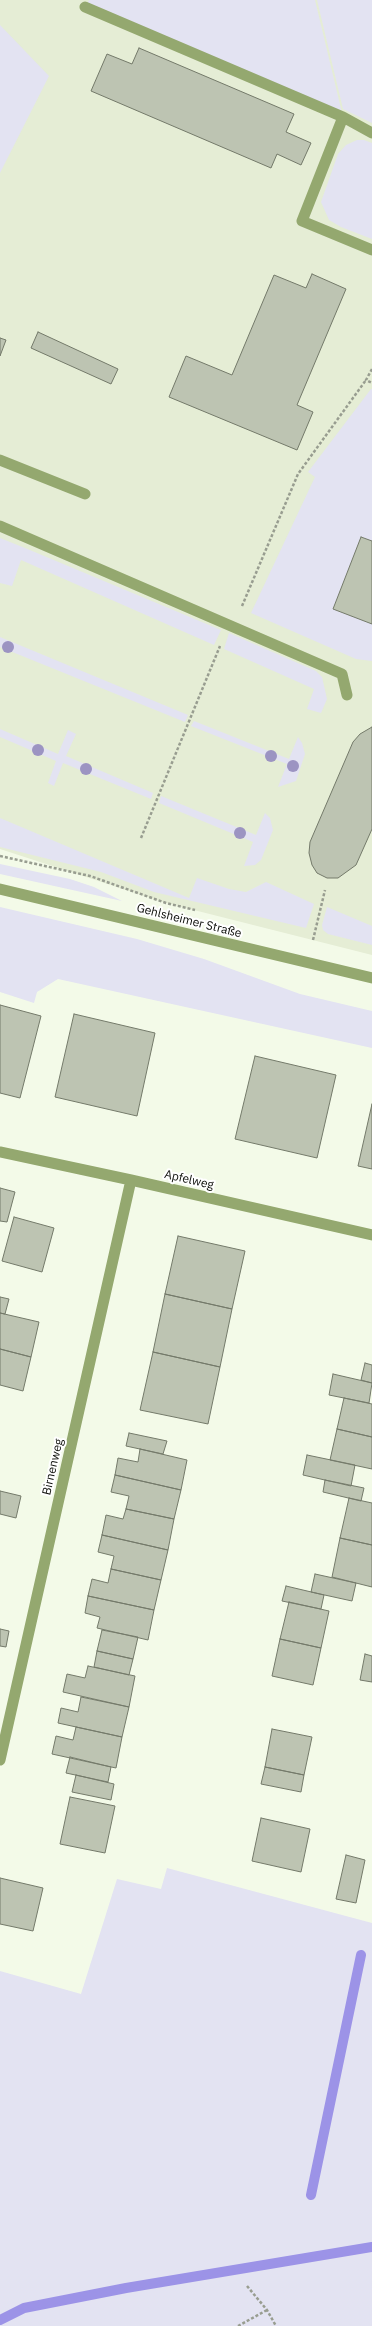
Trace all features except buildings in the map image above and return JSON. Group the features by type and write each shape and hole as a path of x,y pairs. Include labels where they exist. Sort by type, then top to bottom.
{"street":[{"path":"85,7 343,117 372,133"},
{"path":"343,117 302,221 372,250"},
{"path":"0,460 85,494"},
{"path":"0,526 342,674 347,695"},
{"name":"Gehlsheimer Straße","path":"0,889 372,978"},
{"name":"Apfelweg","path":"0,1152 372,1235"},
{"name":"Birnenweg","path":"0,1760 131,1180"}],"path":[{"path":"141,838 231,626 298,474 366,380 372,369"},
{"path":"366,380 372,383"},
{"path":"0,856 90,876 166,903 197,911"},
{"path":"313,941 326,890"},
{"path":"305,939 320,943"},
{"path":"247,2286 267,2310 276,2326"},
{"path":"238,2326 267,2310"}],"shaded area":[{"path":"0,0 372,0 372,955 166,903 0,849"},
{"path":"89,0 315,0 343,117 85,7"},
{"path":"317,0 372,0 372,123 343,109"},
{"path":"0,25 49,76 0,173"},
{"path":"357,140 364,140 372,143 372,239 341,227 329,220 321,202 338,154 346,145"},
{"path":"371,389 372,661 356,659 251,613 315,477 308,472"},
{"path":"0,538 221,630 214,645 21,560 12,586 0,583"},
{"path":"229,633 316,671 322,677 327,699 321,713 307,709 314,689 224,649"},
{"path":"0,637 188,715 185,722 0,647"},
{"path":"194,721 289,759 298,737 302,743 305,754 296,781 278,787 287,764 191,726"},
{"path":"0,729 58,754 68,730 76,734 66,756 153,793 151,799 63,763 54,786 48,783 56,761 0,737"},
{"path":"161,796 256,835 265,813 270,818 273,830 261,860 255,865 244,866 253,842 159,803"},
{"path":"0,818 189,898 197,878 229,889 246,892 266,882 314,904 306,928 154,892 101,872 0,847"},
{"path":"0,864 70,879 94,887 122,901 0,874"},
{"path":"0,907 137,939 204,959 300,994 372,1011 372,1048 58,979 37,992 34,1003 0,992"},
{"path":"327,907 372,926 372,945 328,934 323,930 322,925"},
{"path":"167,1868 372,1923 372,2326 0,2326 0,1971 81,1994 117,1879 161,1889"}],"waterway":[{"path":"311,2195 361,1955"},
{"path":"0,2320 24,2308 126,2288 372,2247"}]}
